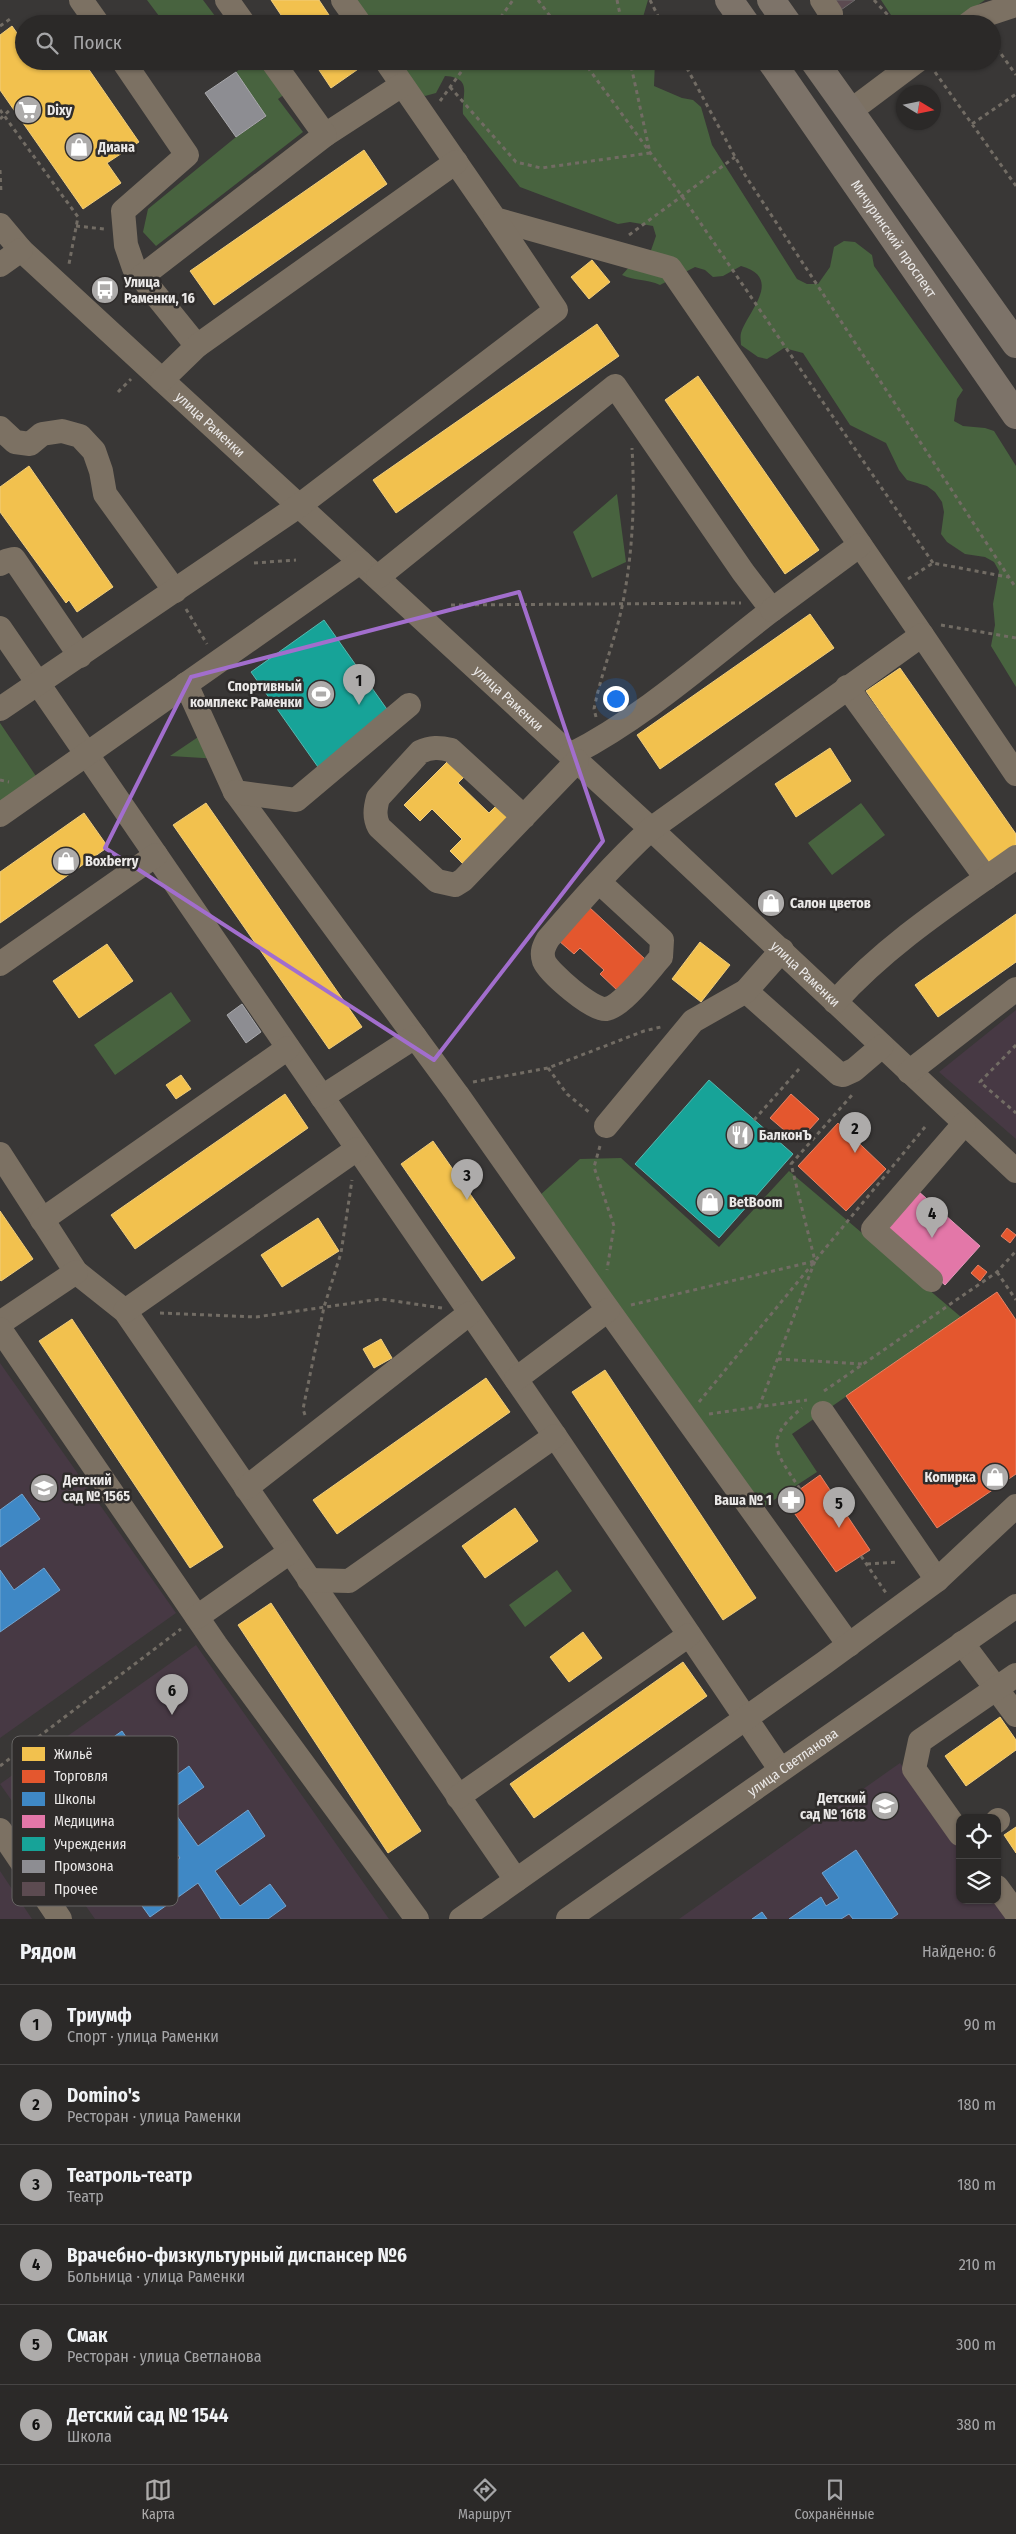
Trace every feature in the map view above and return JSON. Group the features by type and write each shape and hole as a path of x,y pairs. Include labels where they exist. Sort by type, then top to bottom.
{"main road":[{"path":"729,0 740,15"},
{"path":"771,0 782,15"},
{"name":"Мичуринский проспект","path":"778,70 1016,415"},
{"path":"822,70 849,112 1016,344"}],"street":[{"path":"81,0 92,15"},
{"path":"227,0 238,15"},
{"path":"344,0 354,15"},
{"path":"822,0 832,15"},
{"path":"985,15 1016,5"},
{"path":"129,70 187,155 123,211 126,245 134,268 197,346"},
{"path":"278,70 325,135"},
{"path":"0,709 38,685 300,505 556,310 392,70"},
{"path":"849,112 917,70"},
{"path":"141,277 325,135 402,85"},
{"path":"162,380 197,346 456,162"},
{"path":"495,219 670,268 1016,774"},
{"name":"улица Раменки","path":"0,225 21,250 652,829 1016,1171"},
{"path":"0,265 21,250"},
{"path":"378,577 615,386 769,606"},
{"path":"0,428 15,442 30,444 42,434 62,431 80,436 94,451 101,471 105,494 176,591"},
{"path":"524,817 451,750 441,747 429,748 420,752 378,798 375,820 379,827 437,881 455,885 463,880 524,817 573,758 602,736 629,720 769,606 860,545"},
{"path":"0,564 14,560 80,656"},
{"path":"0,815 360,562"},
{"path":"0,628 555,1436 780,1769"},
{"path":"599,882 662,940 664,950 661,957 618,1004 606,1009 594,1007 548,968 543,950 548,939 624,854 652,829 847,687 922,635"},
{"path":"186,684 235,792 415,1037 605,1306 849,1645"},
{"path":"847,687 986,878"},
{"path":"235,792 296,800 409,705"},
{"path":"0,964 156,855"},
{"path":"835,1002 857,978 955,898 1016,857"},
{"path":"606,1126 693,1021 746,991 782,950"},
{"path":"909,1072 1016,989"},
{"path":"746,991 843,1076 854,1070 882,1046"},
{"path":"322,1097 415,1037"},
{"path":"42,1220 288,1048"},
{"path":"931,1280 873,1229 964,1124"},
{"path":"125,1311 358,1149"},
{"path":"0,1154 76,1272 125,1311 516,1880"},
{"path":"0,1322 76,1272"},
{"path":"516,1379 605,1306"},
{"path":"246,1488 470,1313"},
{"path":"0,1329 197,1616 417,1919"},
{"path":"818,1406 937,1580"},
{"path":"310,1580 349,1581 555,1436"},
{"path":"461,1919 744,1717 849,1645 937,1580 1016,1506"},
{"path":"197,1616 290,1552"},
{"name":"улица Светланова","path":"568,1919 780,1769 1016,1606"},
{"path":"458,1796 689,1635"},
{"path":"962,1643 1007,1682 1016,1715"},
{"path":"956,1828 914,1769 920,1741 1007,1682"},
{"path":"0,1830 12,1848"},
{"path":"1001,1892 1016,1913"},
{"path":"51,1906 60,1919"}],"path":[{"path":"503,15 514,0"},
{"path":"538,0 549,15"},
{"path":"617,0 620,15"},
{"path":"650,0 658,15"},
{"path":"874,0 888,15"},
{"path":"0,26 10,19"},
{"path":"1001,54 1016,75"},
{"path":"426,120 462,70"},
{"path":"590,70 682,196 933,563"},
{"path":"632,70 650,153"},
{"path":"688,70 735,157 1016,588"},
{"path":"929,70 972,124 1016,186"},
{"path":"450,87 516,162 541,168 650,153"},
{"path":"972,124 1016,94"},
{"path":"0,119 12,108"},
{"path":"0,110 78,217 69,264"},
{"path":"608,251 735,157"},
{"path":"0,170 1,193"},
{"path":"76,226 124,232"},
{"path":"602,736 594,709 599,682 623,603 633,542 634,487 630,408"},
{"path":"892,591 933,563 1009,577"},
{"path":"176,591 218,662"},
{"path":"451,606 623,603 769,606"},
{"path":"922,635 942,624 1016,638"},
{"path":"474,1081 548,1068 644,1030 693,1021"},
{"path":"1016,1045 980,1082 1016,1113"},
{"path":"548,1068 567,1094 606,1126 594,1167 614,1226 605,1306 815,1260"},
{"path":"759,1407 815,1260 792,1164 856,1091"},
{"path":"686,1418 925,1127"},
{"path":"310,1438 303,1409 324,1307 341,1253 358,1149"},
{"path":"800,1489 778,1455 777,1438 786,1421 818,1406 864,1364 997,1272 1016,1251"},
{"path":"997,1272 1016,1300"},
{"path":"125,1311 256,1317 381,1299 470,1313"},
{"path":"778,1359 864,1364"},
{"path":"686,1418 759,1407 818,1406"},
{"path":"861,1556 898,1609"},
{"path":"866,1564 923,1560"},
{"path":"39,1736 197,1616"},
{"path":"0,1766 12,1757"}],"highlighted area":[{"path":"519,592 603,841 434,1060 105,848 191,677"}],"shaded area":[{"path":"1016,1010 1016,1139 939,1072"},
{"name":"Детский сад № 1565","path":"0,1363 176,1613 0,1738"},
{"path":"196,1645 389,1919 95,1919 86,1906 178,1906 178,1736 68,1736"},
{"name":"Детский сад № 1618","path":"900,1763 956,1843 956,1904 999,1904 1009,1919 679,1919"},
{"path":"12,1775 12,1801 0,1784"},
{"path":"0,1871 12,1889 12,1906 23,1906 32,1919 0,1919"}],"green space":[{"path":"147,0 203,0 214,15 158,15"},
{"path":"356,0 648,0 644,15 366,15"},
{"path":"881,0 985,0 963,15 891,15"},
{"path":"239,70 278,70 292,89 278,99 303,132 156,246 143,232 148,209 236,137 266,117 236,72"},
{"path":"404,70 655,70 654,86 682,98 693,100 701,107 712,145 797,279 807,284 818,284 830,267 834,247 844,241 855,242 872,255 874,266 963,390 957,399 954,421 963,426 985,428 994,431 1016,466 1016,687 991,646 995,625 993,604 999,571 994,562 985,557 965,554 947,542 941,534 944,512 942,502 935,492 927,486 907,480 899,470 886,443 850,425 803,353 784,348 767,359 758,357 741,345 741,333 760,296 762,287 760,278 754,271 741,266 723,276 713,277 705,270 695,267 660,285 622,275 630,266 649,256 656,236 653,226 630,222 618,224 520,187 463,114 464,89 460,80 445,76 436,93 425,96 417,91"},
{"path":"617,494 626,562 592,578 573,532"},
{"path":"0,723 42,785 0,815"},
{"path":"207,731 220,759 170,756"},
{"path":"861,803 885,835 832,875 808,843"},
{"path":"171,992 191,1021 115,1075 94,1045"},
{"path":"621,1158 719,1247 789,1171 961,1317 792,1434 817,1472 760,1509 539,1196 580,1159"},
{"path":"557,1570 572,1591 525,1627 509,1605"}],"building: Жильё":[{"path":"271,0 319,0 329,15 281,15"},
{"path":"12,26 15,30 15,70 89,70 139,142 107,163 121,183 83,209 0,90 0,35"},
{"path":"319,70 357,70 331,88"},
{"path":"364,150 387,184 214,305 190,271"},
{"path":"592,260 610,282 589,299 571,277"},
{"path":"597,324 619,356 396,513 373,480"},
{"path":"698,376 819,550 785,574 665,400"},
{"path":"29,466 113,587 77,612 69,600 66,603 0,512 0,487"},
{"path":"810,614 834,648 660,769 637,735"},
{"path":"900,668 1016,834 1016,845 987,865 866,691"},
{"path":"830,748 851,781 796,817 775,784"},
{"path":"452,757 468,773 458,783 489,813 499,803 515,820 467,868 450,851 462,839 432,809 420,821 404,805"},
{"path":"206,803 362,1027 329,1049 173,825"},
{"path":"84,813 108,847 0,923 0,872"},
{"path":"1016,914 1016,962 938,1017 915,985"},
{"path":"700,942 730,965 701,1002 672,979"},
{"path":"107,944 133,981 79,1018 53,981"},
{"path":"181,1075 191,1089 176,1099 166,1085"},
{"path":"285,1094 308,1128 135,1249 111,1215"},
{"path":"433,1141 515,1258 482,1281 401,1164"},
{"path":"0,1211 33,1259 1,1281 0,1280"},
{"path":"318,1218 339,1251 282,1287 261,1255"},
{"path":"72,1319 223,1547 190,1568 39,1341"},
{"path":"381,1339 392,1358 374,1368 363,1349"},
{"path":"605,1370 756,1598 723,1620 572,1392"},
{"path":"486,1378 510,1412 337,1534 313,1500"},
{"path":"515,1508 538,1541 485,1578 462,1546"},
{"path":"271,1603 421,1831 388,1853 238,1625"},
{"path":"583,1632 602,1658 569,1682 550,1657"},
{"path":"683,1662 707,1696 534,1818 510,1784"},
{"path":"1000,1717 1016,1740 1016,1750 966,1786 945,1756"},
{"path":"1016,1827 1016,1853 1004,1835"}],"building: Торговля":[{"path":"589,907 646,960 618,991 600,974 604,970 580,948 574,954 559,941"},
{"path":"791,1094 819,1119 798,1142 770,1118"},
{"path":"838,1123 886,1169 846,1211 798,1166"},
{"path":"1007,1228 1016,1235 1010,1243 1001,1236"},
{"path":"978,1265 987,1272 980,1281 971,1273"},
{"path":"997,1292 1016,1320 1016,1474 937,1528 846,1396"},
{"path":"820,1475 870,1550 836,1572 785,1500"}],"building: Школы":[{"path":"22,1494 40,1519 0,1547 0,1510"},
{"path":"44,1568 60,1590 0,1632 0,1570 14,1590"},
{"path":"122,1731 125,1736 115,1736"},
{"path":"189,1766 204,1787 178,1805 178,1774"},
{"path":"248,1810 265,1836 215,1871 240,1906 270,1884 286,1906 268,1919 221,1919 198,1883 178,1897 178,1859 180,1858 178,1855 178,1818 198,1846"},
{"path":"856,1850 898,1914 891,1919 853,1919 849,1914 841,1919 789,1919 821,1897 826,1906 839,1898 822,1873"},
{"path":"142,1906 166,1906 150,1917"},
{"path":"762,1912 767,1919 752,1919"}],"building: Медицина":[{"path":"918,1191 980,1246 945,1285 883,1230"}],"building: Учреждения":[{"name":"Спортивный комплекс Раменки","path":"324,620 391,715 318,767 251,672"},
{"path":"709,1080 793,1154 719,1238 635,1164"}],"building: Промзона":[{"path":"236,72 266,116 236,137 205,93"},
{"path":"242,1004 261,1032 246,1043 227,1015"}],"building: Прочее":[{"path":"820,0 855,0 834,15 830,15"}],"place":[{"name":"Dixy","path":"28,110"},
{"name":"Диана","path":"79,147"},
{"name":"Улица Раменки, 16","path":"105,290"},
{"name":"Спортивный комплекс Раменки","path":"321,694"},
{"name":"Триумф","path":"359,705"},
{"name":"Boxberry","path":"66,861"},
{"name":"Салон цветов","path":"771,903"},
{"name":"БалконЪ","path":"740,1135"},
{"name":"Domino's","path":"855,1153"},
{"name":"Театроль-театр","path":"467,1200"},
{"name":"BetBoom","path":"710,1202"},
{"name":"Врачебно-физкультурный диспансер №6","path":"932,1238"},
{"name":"Копирка","path":"995,1477"},
{"name":"Детский сад № 1565","path":"44,1488"},
{"name":"Ваша № 1","path":"791,1500"},
{"name":"Смак","path":"839,1528"},
{"name":"Детский сад № 1544","path":"172,1715"},
{"name":"Детский сад № 1618","path":"885,1806"}]}
